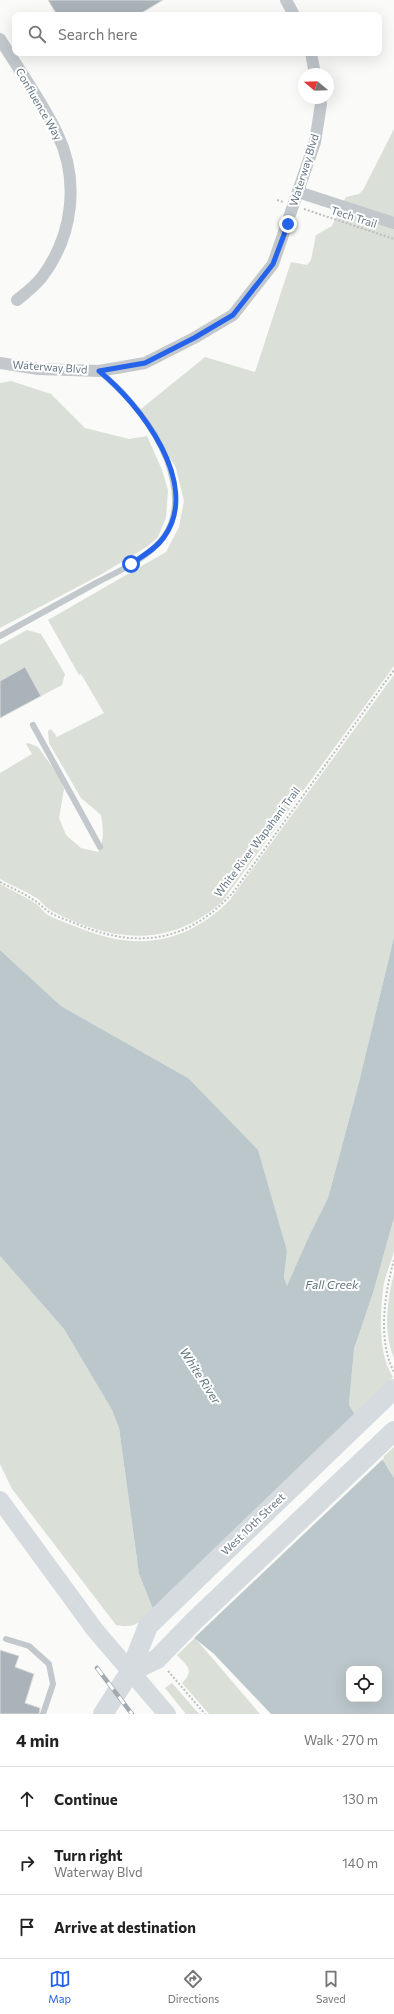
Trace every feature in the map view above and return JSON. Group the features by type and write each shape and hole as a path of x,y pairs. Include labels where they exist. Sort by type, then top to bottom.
{"main road":[{"name":"West 10th Street","path":"104,1714 130,1672 148,1626 394,1388"},
{"path":"130,1672 157,1659 195,1620 394,1431"},
{"path":"0,1500 95,1630 167,1714"}],"street":[{"path":"286,0 292,12"},
{"name":"Confluence Way","path":"0,39 57,133 67,159 71,181 70,209 67,225 56,255 41,279 17,300"},
{"path":"312,56 315,68"},
{"name":"Waterway Blvd","path":"0,363 38,369 99,371 145,363 194,338 233,315 273,264 315,142 321,104"},
{"path":"298,192 394,224"}],"lane":[{"path":"0,636 131,564 152,550 164,538 172,522 176,497 172,473 161,446 147,424 118,386 99,371"},
{"path":"34,725 100,848"},
{"path":"6,1639 29,1646 49,1664 53,1684 43,1714"}],"path":[{"name":"Tech Trail","path":"309,211 394,239"},
{"name":"White River Wapahani Trail","path":"0,882 33,899 48,912 107,936 136,939 154,938 191,926 209,916 235,890 394,670"},
{"path":"394,1260 384,1313 387,1353 394,1372"},
{"path":"164,1667 205,1714"}],"shaded area":[{"path":"394,129 394,666 222,902 202,917 181,928 160,934 139,936 118,934 96,929 74,921 50,910 38,899 0,879 0,773 32,754 26,744 28,743 38,747 59,776 64,789 59,818 66,835 81,848 98,852 103,838 101,815 81,798 49,743 48,731 51,729 57,737 104,713 81,674 79,675 48,620 166,552 179,527 184,501 176,468 141,409 205,357 255,372 291,262 307,265 311,260 316,235 332,226 346,197 359,194 363,190"},
{"path":"11,381 51,394 85,428 129,439 147,436 162,470 168,490 166,518 158,537 148,546 102,574 0,628 0,383"},
{"path":"27,630 41,634 65,674 62,685 41,696 25,667 0,681 0,645"},
{"path":"394,675 394,937 359,1082 328,1198 309,1236 287,1287 284,1278 287,1251 188,1078 61,1006 0,950 0,884 35,903 51,917 98,935 138,941 157,940 176,935 194,927 212,916 229,901"},
{"path":"394,1218 394,1251 384,1285 381,1323 382,1346 388,1368 393,1377 355,1416 349,1405 354,1349 373,1293"},
{"path":"0,1256 64,1329 112,1410 119,1428 139,1574 153,1609 141,1621 133,1625 116,1625 12,1489 0,1464"},
{"path":"394,1273 394,1358 388,1338 387,1316"},
{"path":"394,1447 394,1478 382,1458"},
{"path":"195,1638 260,1714 209,1714 182,1683 186,1679 189,1671 177,1655"},
{"path":"172,1683 199,1714 186,1714 165,1688"}],"water":[{"path":"394,937 394,1218 373,1293 354,1349 349,1405 394,1478 394,1714 271,1714 214,1654 155,1606 153,1609 139,1574 119,1428 112,1410 64,1329 0,1256 0,950 61,1006 188,1078 258,1150 287,1251 284,1278 287,1286 328,1198 359,1082"}],"pier":[{"path":"356,1414 384,1458 193,1639 155,1609"}],"building":[{"path":"48,0 163,0 143,12 55,12"},
{"path":"25,667 41,696 0,718 0,681"},
{"path":"0,1650 19,1656 15,1667 34,1674 25,1703 40,1708 39,1714 0,1714"}],"railway":[{"path":"97,1668 132,1714"}],"route":[{"path":"131,564 152,550 164,538 172,522 176,497 172,473 161,446 147,424 118,386 99,371 145,363 194,338 233,315 273,264 288,224"}],"water label":[{"name":"Fall Creek","path":"332,1285"},
{"name":"White River","path":"200,1376"}]}
